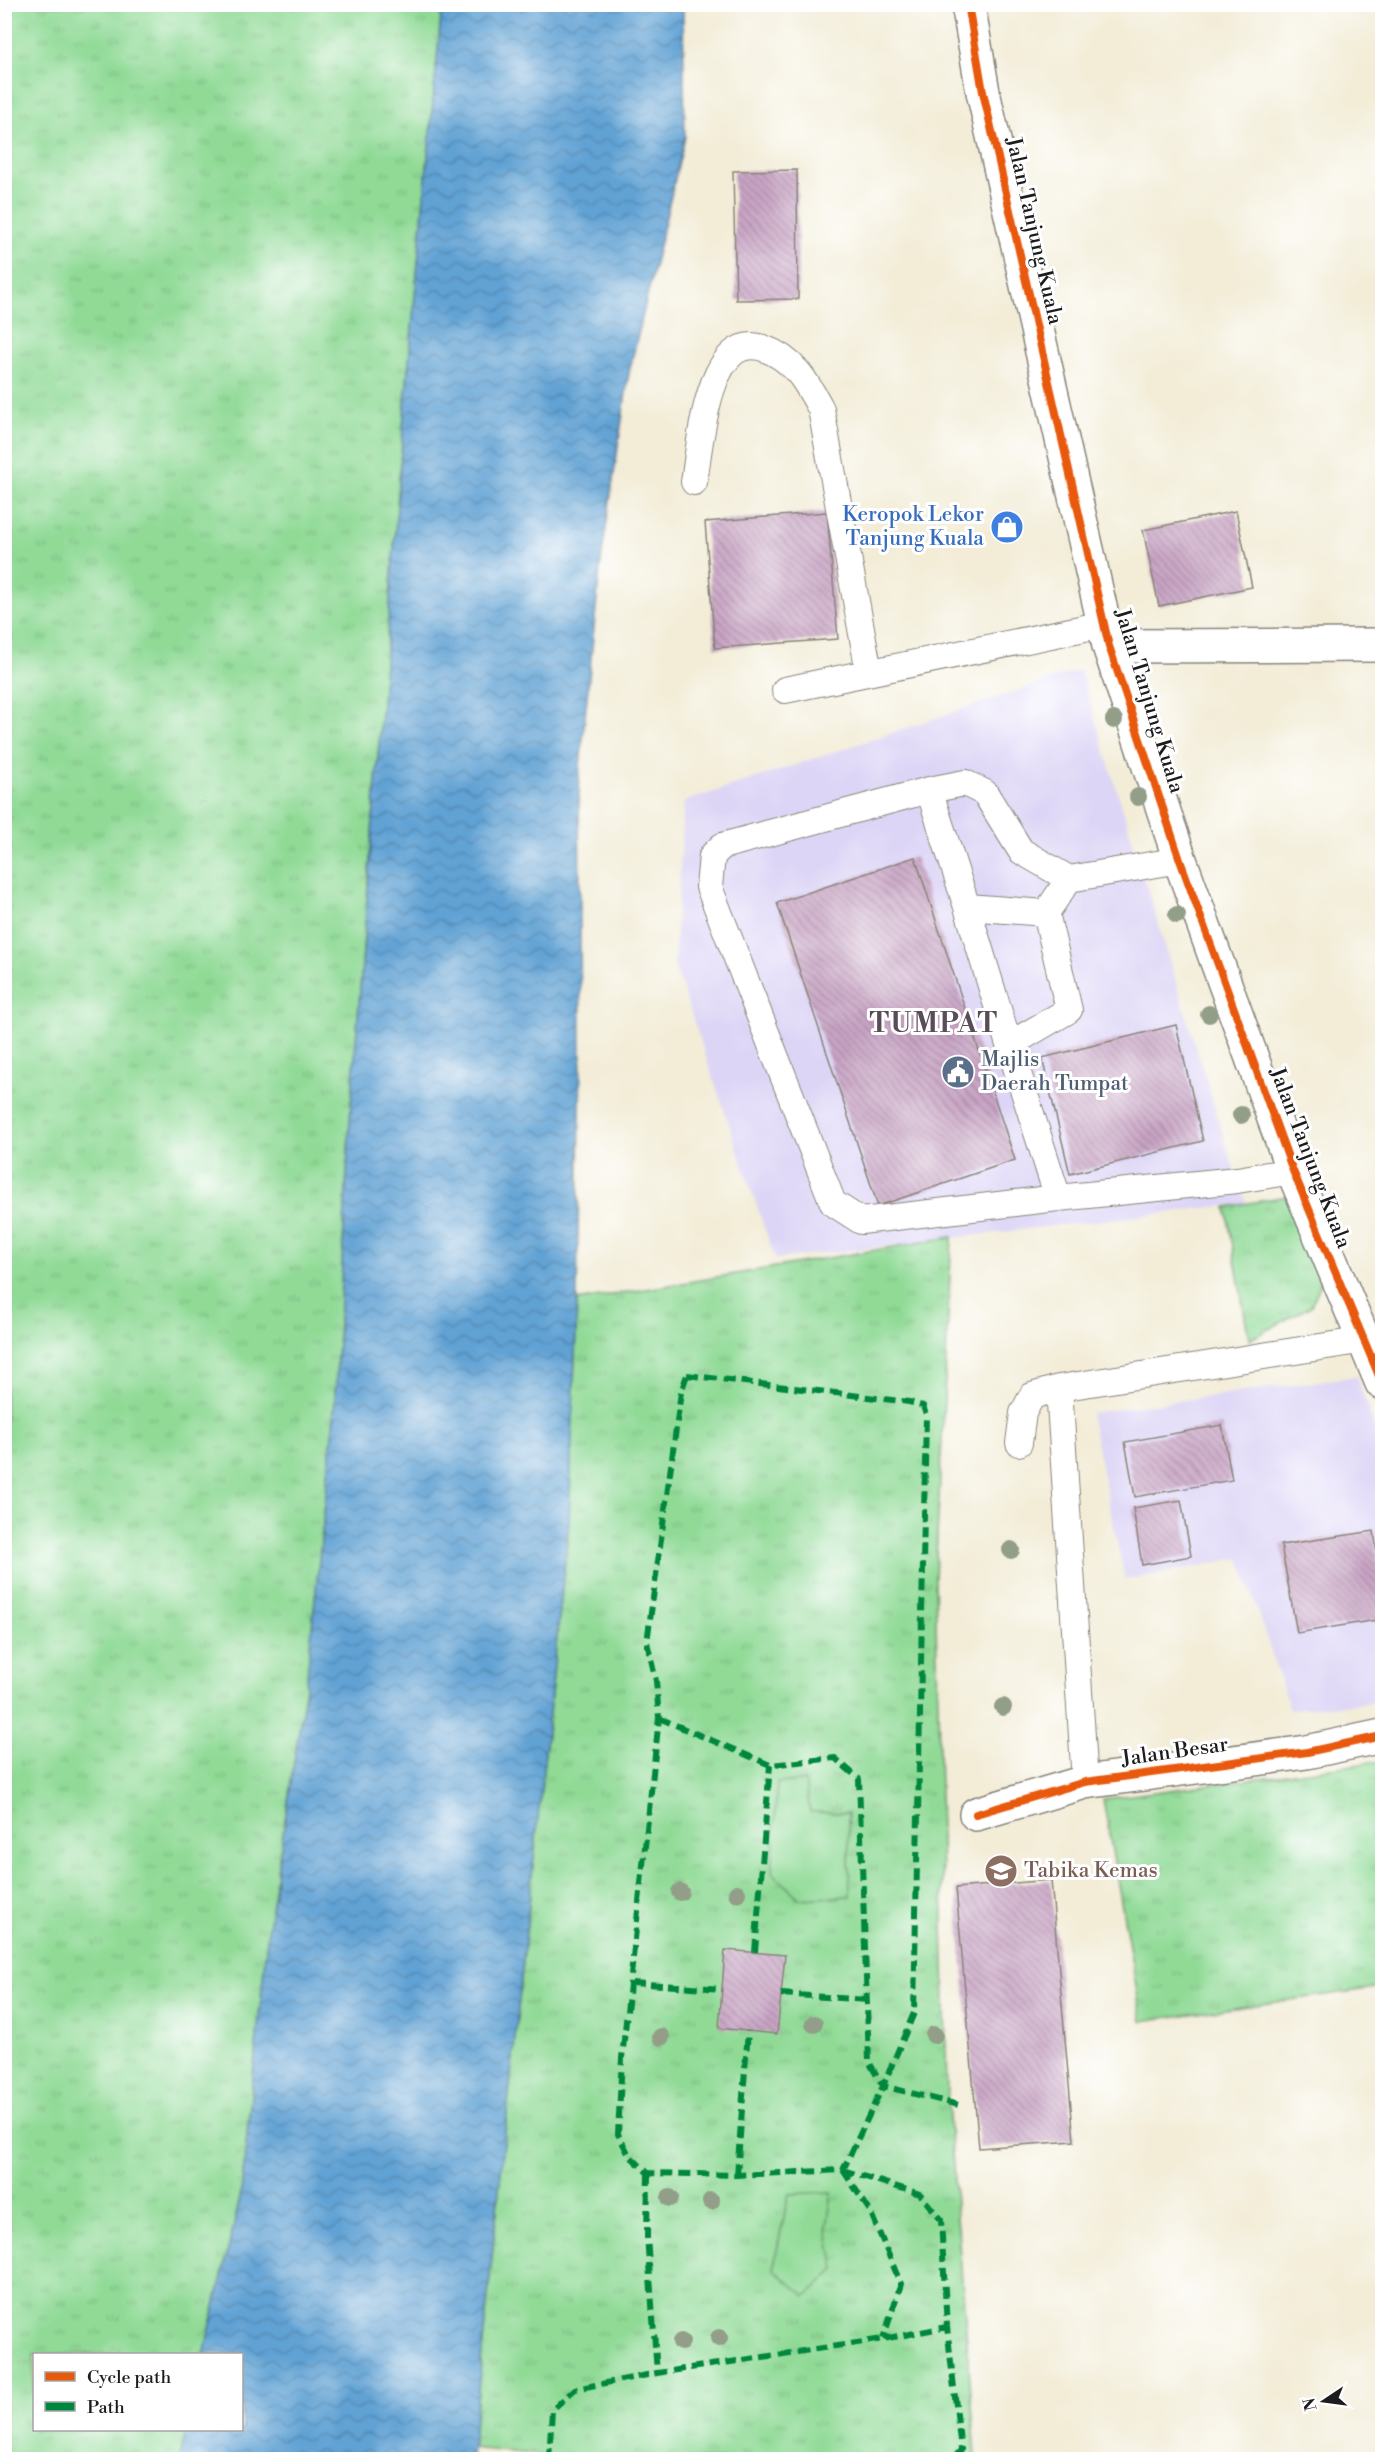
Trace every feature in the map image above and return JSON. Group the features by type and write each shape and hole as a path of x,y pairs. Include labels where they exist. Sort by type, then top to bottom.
{"street":[{"name":"Jalan Tanjung Kuala","path":"968,4 983,92 1107,635 1180,860 1293,1171 1383,1383"},
{"path":"1107,635 1383,645"},
{"name":"Jalan Besar","path":"976,1814 1085,1782 1306,1752 1383,1737"}],"lane":[{"path":"694,482 710,390 724,362 739,348 756,346 788,360 803,376 821,409 869,672"},
{"path":"785,690 869,672 1107,635"},
{"path":"1180,860 1069,879 1021,851 985,793 965,783 929,790 722,846 712,856 709,888 833,1203 861,1221 1237,1180 1293,1171"},
{"path":"929,790 1058,1198"},
{"path":"1009,1045 1069,1010 1046,913 1069,879"},
{"path":"967,907 1046,913"},
{"path":"1019,1443 1023,1413 1032,1396 1059,1388 1365,1340"},
{"path":"1059,1388 1085,1782"}],"shaded area":[{"name":"Majlis Daerah Tumpat","path":"1080,670 1237,1180 1247,1203 775,1259 674,964 684,802"},
{"path":"1357,1376 1382,1450 1382,1702 1290,1709 1240,1558 1125,1580 1090,1413"}],"green space":[{"path":"5,5 442,5 405,403 349,1133 334,1416 306,1686 268,1929 241,2194 204,2353 33,2353 33,2431 186,2431 180,2459 5,2460"},
{"path":"1287,1196 1322,1281 1311,1306 1249,1340 1226,1207"},
{"path":"952,1237 935,1578 947,2091 976,2455 970,2460 587,2460 472,2448 569,1523 577,1301"},
{"path":"1382,1761 1382,1987 1142,2021 1103,1799"},
{"path":"805,1781 810,1812 848,1813 850,1896 800,1899 772,1873 777,1783"},
{"path":"832,2192 827,2227 835,2270 806,2296 773,2269 789,2194"}],"water":[{"path":"442,5 683,5 685,137 629,373 600,569 579,777 581,1056 577,1301 569,1523 471,2460 180,2459 186,2431 243,2431 243,2353 204,2353 241,2194 268,1929 306,1686 334,1416 349,1133 405,403"}],"building":[{"path":"797,170 798,299 736,300 733,171"},
{"path":"1236,511 1252,587 1159,606 1143,530"},
{"path":"827,512 838,639 715,648 705,522"},
{"path":"915,857 1015,1160 878,1206 777,903"},
{"path":"1176,1025 1203,1141 1070,1174 1042,1058"},
{"path":"1222,1425 1232,1480 1135,1497 1125,1442"},
{"path":"1181,1500 1191,1556 1142,1565 1133,1508"},
{"path":"1374,1531 1382,1592 1382,1619 1297,1633 1281,1545"},
{"path":"1051,1880 1074,2141 979,2148 956,1888"},
{"path":"725,1950 785,1955 777,2034 719,2028"}],"marked path":[{"path":"687,1375 909,1402 923,1406 926,1415 914,2013 883,2086 843,2170 737,2175 648,2173 629,2155 618,2134 622,2058 659,1718 656,1681 647,1642 681,1392 687,1375"},
{"path":"659,1718 770,1765 835,1758 859,1779 869,2062 883,2086 959,2105"},
{"path":"755,1952 770,1765"},
{"path":"632,1983 722,1989"},
{"path":"781,1994 869,2000"},
{"path":"737,2175 748,2031"},
{"path":"843,2170 920,2194 941,2220 947,2327 961,2450 952,2460"},
{"path":"843,2170 870,2211 901,2284 883,2339"},
{"path":"648,2173 647,2236 657,2373"},
{"path":"549,2460 552,2410 575,2389 657,2373 883,2339 947,2327"}],"cycle path":[{"path":"968,4 983,92 1109,646 1180,860 1293,1171 1382,1383"},
{"path":"976,1814 1085,1782 1307,1752 1382,1736"}],"place":[{"name":"Keropok Lekor Tanjung Kuala","path":"1007,527"},
{"name":"Majlis Daerah Tumpat","path":"958,1072"},
{"name":"Tabika Kemas","path":"1001,1871"}],"district":[{"name":"TUMPAT","path":"934,1024"}]}
